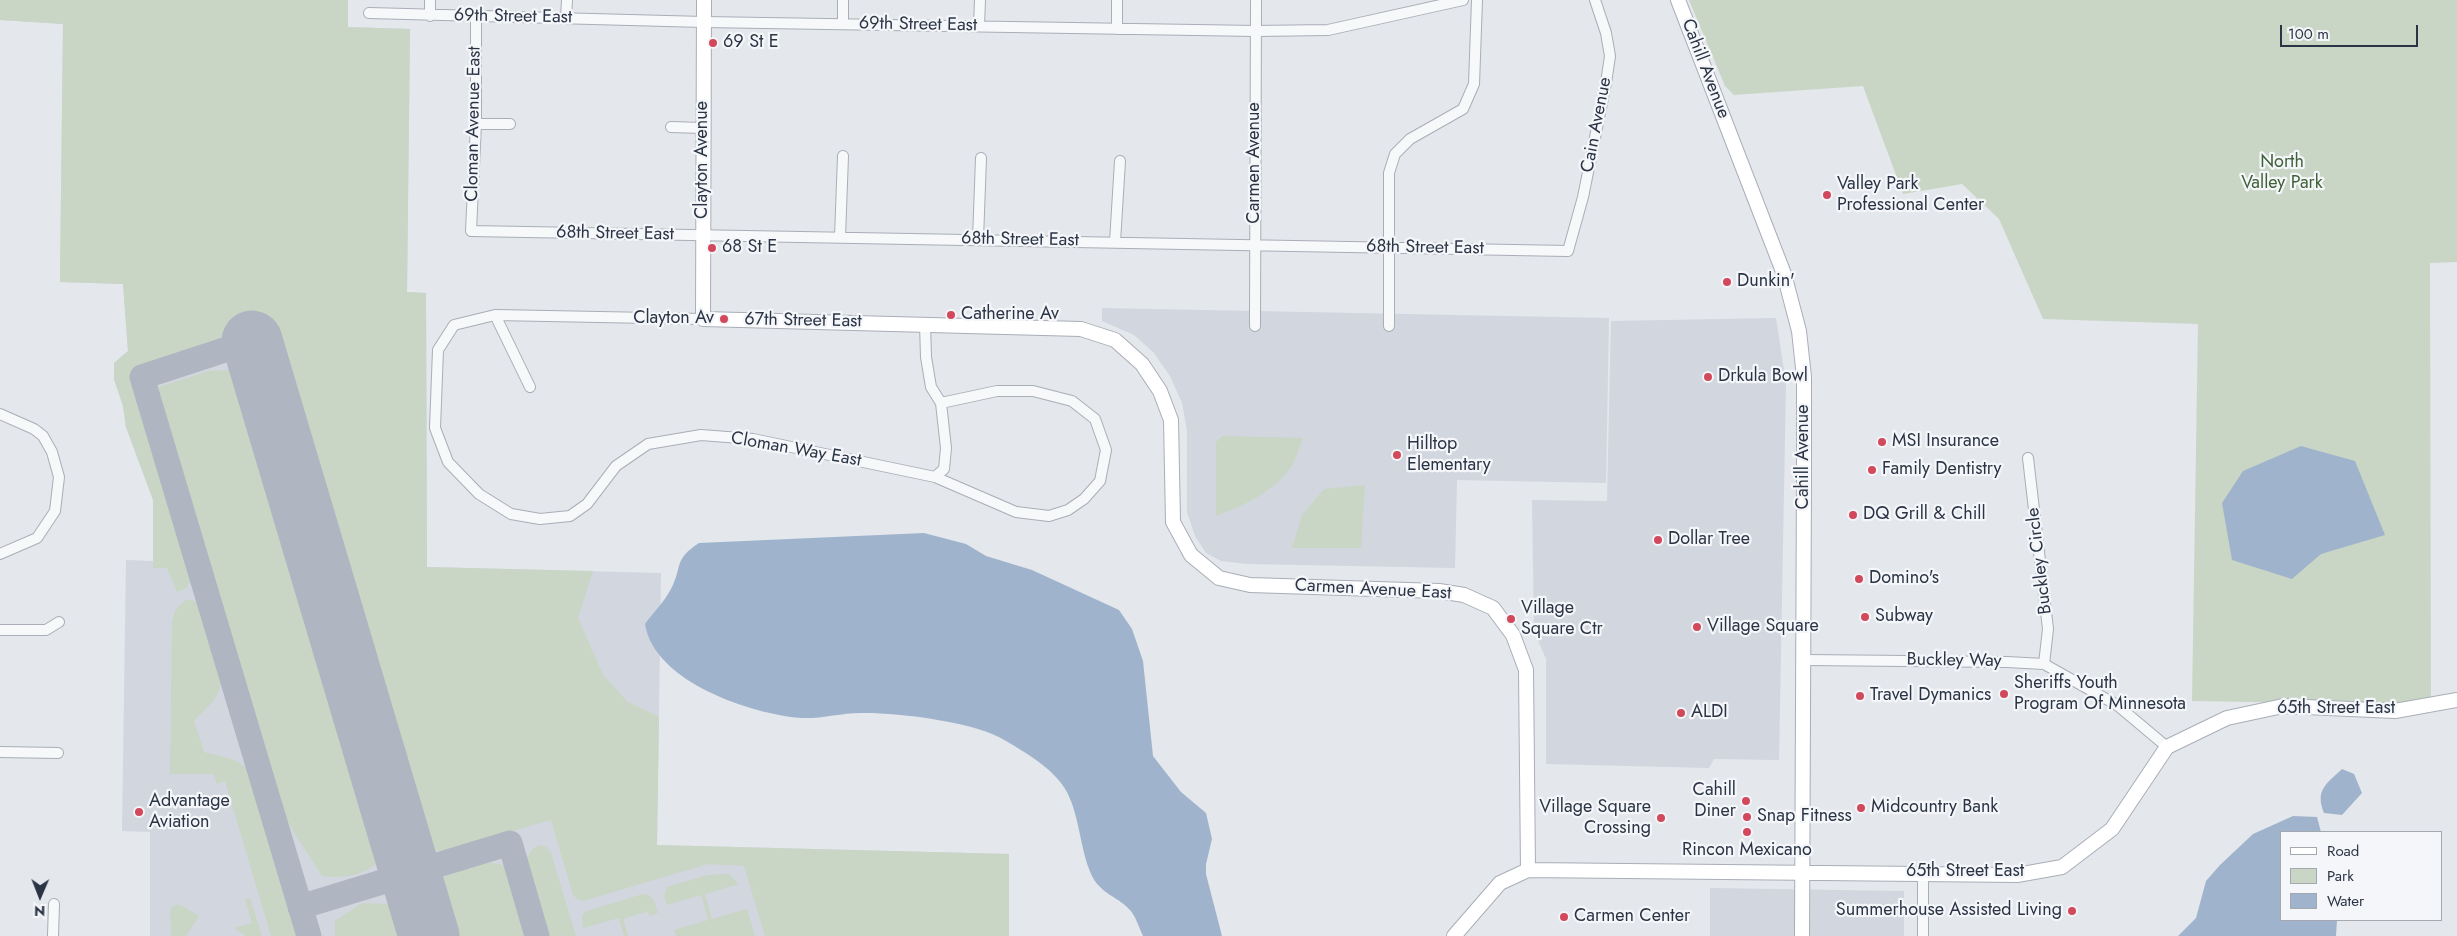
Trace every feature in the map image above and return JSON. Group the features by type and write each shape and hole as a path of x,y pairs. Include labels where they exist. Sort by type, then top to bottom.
{"street":[{"path":"430,0 430,16"},
{"path":"566,0 566,18"},
{"name":"Clayton Avenue","path":"703,319 702,128 704,0"},
{"path":"843,0 843,24"},
{"path":"979,26 980,0"},
{"path":"1117,0 1117,29"},
{"name":"Carmen Avenue","path":"1255,326 1256,0"},
{"name":"69th Street East","path":"369,14 704,22 1256,31 1328,30 1463,0"},
{"path":"1389,326 1389,173 1395,154 1410,139 1463,109 1474,84 1477,0"},
{"name":"Cain Avenue","path":"1568,251 1583,197 1610,56 1606,33 1595,0"},
{"name":"Cahill Avenue","path":"1678,0 1784,274 1799,332 1804,377 1805,660 1802,936"},
{"name":"Cloman Avenue East","path":"471,231 476,124 476,17"},
{"path":"476,124 510,124"},
{"path":"671,128 702,128"},
{"path":"840,237 843,156"},
{"path":"978,239 982,158"},
{"path":"1115,242 1120,161"},
{"name":"68th Street East","path":"471,231 1568,251"},
{"path":"495,315 530,387"},
{"name":"67th Street East","path":"454,325 495,315 1081,329 1114,340 1142,364"},
{"path":"925,324 926,357 931,387 941,403 946,448 944,468 935,477"},
{"name":"Cloman Way East","path":"454,325 438,350 435,428 448,462 479,494 511,514 540,519 570,516 587,504 616,466 648,444 701,435 753,439 935,477 1016,512 1049,516 1068,510 1084,499 1100,481 1106,450 1096,419 1072,401 1033,391 997,391 941,403"},
{"name":"Carmen Avenue East","path":"1142,364 1160,391 1171,420 1173,522 1191,555 1220,578 1250,585 1439,591 1464,595 1493,608 1513,635 1526,670 1528,870"},
{"path":"0,414 34,429 43,436 52,452 60,478 55,511 37,538 0,554"},
{"name":"Buckley Circle","path":"2028,458 2048,629 2044,664"},
{"path":"0,630 46,630 59,622"},
{"name":"Buckley Way","path":"1805,660 2044,664 2117,705 2167,747"},
{"name":"65th Street East","path":"1528,870 2017,875 2062,867 2112,829 2167,747 2227,718 2283,706 2395,711 2457,700"},
{"path":"0,752 58,753"},
{"path":"1454,936 1500,883 1528,870"},
{"path":"1923,873 1923,936"},
{"path":"53,936 54,904"}],"shaded area":[{"path":"0,0 348,0 348,27 410,29 407,292 426,293 427,567 661,573 657,845 1009,854 1009,936 150,936 150,832 122,831 126,560 153,561 153,500 126,427 123,406 114,379 114,363 128,351 123,284 60,282 63,24 0,20"},
{"name":"Hilltop Elementary","path":"1102,308 1609,318 1606,483 1457,480 1455,568 1247,564 1221,561 1206,553 1195,536 1187,512 1187,431 1182,403 1170,376 1153,352 1134,335 1102,321"},
{"path":"1776,318 1786,383 1779,760 1714,759 1709,768 1546,764 1546,659 1534,631 1532,500 1607,501 1611,321"},
{"path":"1710,888 1904,891 1904,936 1710,936"}],"green space":[{"path":"0,0 348,0 348,27 410,29 407,292 426,293 427,567 593,571 578,618 603,675 628,702 659,717 657,845 1009,854 1009,936 765,936 744,866 708,864 583,901 578,900 573,895 551,820 442,851 434,850 429,846 420,835 269,326 205,345 130,372 193,577 186,588 177,592 167,568 153,568 153,500 126,427 123,406 114,379 114,363 128,351 123,284 60,282 63,24 0,20"},
{"name":"North Valley Park","path":"1689,0 2457,0 2457,262 2430,263 2431,705 2192,701 2198,324 2043,319 1999,219 1962,184 1903,194 1863,86 1734,95 1725,86"},
{"path":"238,370 382,854 372,867 356,874 338,877 322,876 286,820 156,388 208,371"},
{"path":"1222,436 1303,438 1291,467 1276,484 1247,503 1216,516 1216,442"},
{"path":"1365,485 1361,548 1292,548 1302,515 1324,489"},
{"path":"189,599 200,604 221,677 221,684 216,696 194,721 204,752 236,761 250,773 297,936 271,936 225,781 217,784 214,774 170,774 172,623 177,608"},
{"path":"541,845 547,847 551,853 576,936 546,936 525,861 533,848"},
{"path":"487,862 503,865 509,873 528,936 450,936 439,900 441,880 453,872"},
{"path":"729,874 739,884 705,894 712,919 747,909 755,936 676,936 674,930 708,920 701,895 667,905 664,896 667,887 708,875"},
{"path":"643,894 652,898 658,913 649,916 648,911 623,919 628,936 624,936 619,918 583,928 582,916 586,911"},
{"path":"250,898 262,936 246,936 234,928 252,923 245,899"},
{"path":"362,903 394,904 397,906 406,936 335,936 335,921"},
{"path":"175,905 181,905 199,916 186,936 171,936 170,909"}],"water":[{"path":"2301,446 2355,461 2385,535 2321,554 2292,579 2232,560 2222,503 2243,471"},
{"path":"924,533 966,544 986,556 1032,570 1119,610 1132,629 1143,661 1153,756 1181,792 1206,813 1212,839 1206,864 1206,874 1222,936 1143,936 1131,912 1099,886 1091,874 1084,854 1072,804 1063,785 1041,763 993,734 938,720 880,713 801,718 757,710 732,702 685,678 666,663 652,645 645,624 671,589 685,554 699,543"},
{"path":"2342,769 2354,774 2362,793 2342,815 2324,813 2321,799 2324,788"},
{"path":"2293,816 2317,817 2321,831 2280,831 2280,921 2337,921 2336,936 2178,936 2196,918 2206,881 2253,834"}],"taxiway":[{"path":"252,341 142,377 309,936"},
{"path":"300,907 510,843 537,936"}],"runway":[{"path":"252,341 429,936"}],"place":[{"name":"69 St E","path":"713,43"},
{"name":"Valley Park Professional Center","path":"1827,195"},
{"name":"68 St E","path":"712,248"},
{"name":"Dunkin'","path":"1727,282"},
{"name":"Catherine Av","path":"951,315"},
{"name":"Clayton Av","path":"724,319"},
{"name":"Drkula Bowl","path":"1708,377"},
{"name":"MSI Insurance","path":"1882,442"},
{"name":"Hilltop Elementary","path":"1397,455"},
{"name":"Family Dentistry","path":"1872,470"},
{"name":"DQ Grill & Chill","path":"1853,515"},
{"name":"Dollar Tree","path":"1658,540"},
{"name":"Domino's","path":"1859,579"},
{"name":"Subway","path":"1865,617"},
{"name":"Village Square Ctr","path":"1511,619"},
{"name":"Village Square","path":"1697,627"},
{"name":"Sheriffs Youth Program Of Minnesota","path":"2004,694"},
{"name":"Travel Dymanics","path":"1860,696"},
{"name":"ALDI","path":"1681,713"},
{"name":"Cahill Diner","path":"1746,801"},
{"name":"Midcountry Bank","path":"1861,808"},
{"name":"Advantage Aviation","path":"139,812"},
{"name":"Snap Fitness","path":"1747,817"},
{"name":"Village Square Crossing","path":"1661,818"},
{"name":"Rincon Mexicano","path":"1747,832"},
{"name":"Summerhouse Assisted Living","path":"2072,911"},
{"name":"Carmen Center","path":"1564,917"}]}
